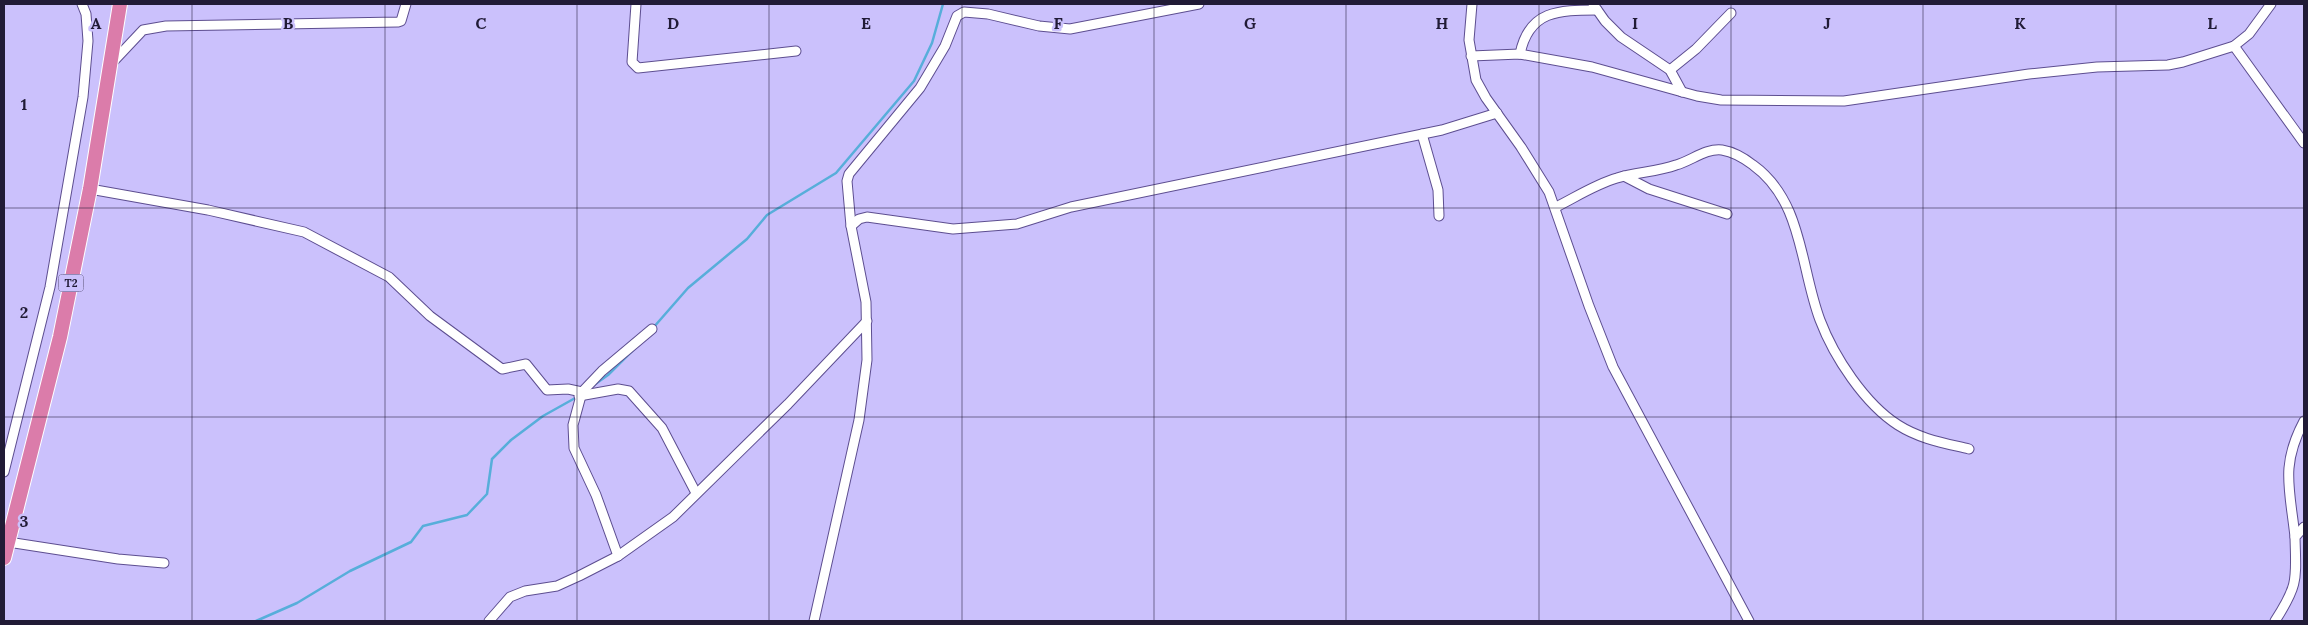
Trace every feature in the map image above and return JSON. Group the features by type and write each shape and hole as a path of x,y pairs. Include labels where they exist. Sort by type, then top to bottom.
{"highway":[{"name":"T2","path":"4,558 60,337 90,189 120,4"}],"street":[{"path":"4,472 50,287 83,97 88,41 86,14 82,4"},
{"path":"110,64 139,33 147,28 281,23 398,22 401,21 406,4"},
{"path":"636,4 632,62 638,68 796,51"},
{"path":"814,621 859,420 867,360 867,321 863,278 851,226 846,181 849,174 920,88 945,46 957,16 961,13 988,14 1039,26 1070,29 1199,4"},
{"path":"1472,4 1469,22 1471,56 1476,80 1521,147 1556,207 1575,268 1613,367 1749,621"},
{"path":"1471,56 1520,54 1592,67 1682,92 1730,101 1844,101 2047,72 2097,67 2168,65 2234,46 2250,34 2272,4"},
{"path":"2260,21 2280,4"},
{"path":"1520,54 1528,32 1544,16 1568,10 1595,7 1621,37 1670,70 1682,92"},
{"path":"1670,70 1696,49 1731,13"},
{"path":"2234,46 2304,143"},
{"path":"851,226 859,219 867,217 953,229 1017,224 1071,207 1422,134 1497,113"},
{"path":"1422,134 1435,173 1439,216"},
{"path":"1556,207 1624,176 1676,165 1712,150 1730,152 1743,157 1761,170 1778,189 1788,207 1820,319 1835,353 1850,374 1874,405 1896,424 1926,439 1969,449"},
{"path":"1624,176 1649,190 1727,214"},
{"path":"90,189 208,210 304,232 389,277 430,316 502,369 526,364 547,390 568,389 581,394 618,389 628,391 662,428 696,493"},
{"path":"489,621 510,597 525,591 556,586 618,556 673,517 788,404 867,321"},
{"path":"618,556 596,495 572,444 573,426 581,394 602,371 652,329"},
{"path":"2296,578 2295,537 2287,483 2292,446 2304,422"},
{"path":"2295,537 2304,527"},
{"path":"8,542 118,559 164,563"},
{"path":"2275,621 2291,597 2296,578 2304,564"}],"waterway":[{"path":"653,328 688,288 747,239 767,215 836,173 914,81 932,43 943,4"},
{"path":"594,385 608,375 634,349"},
{"path":"256,621 297,603 350,571 411,542 423,526 467,515 487,494 492,459 511,440 543,416 577,397"}]}
